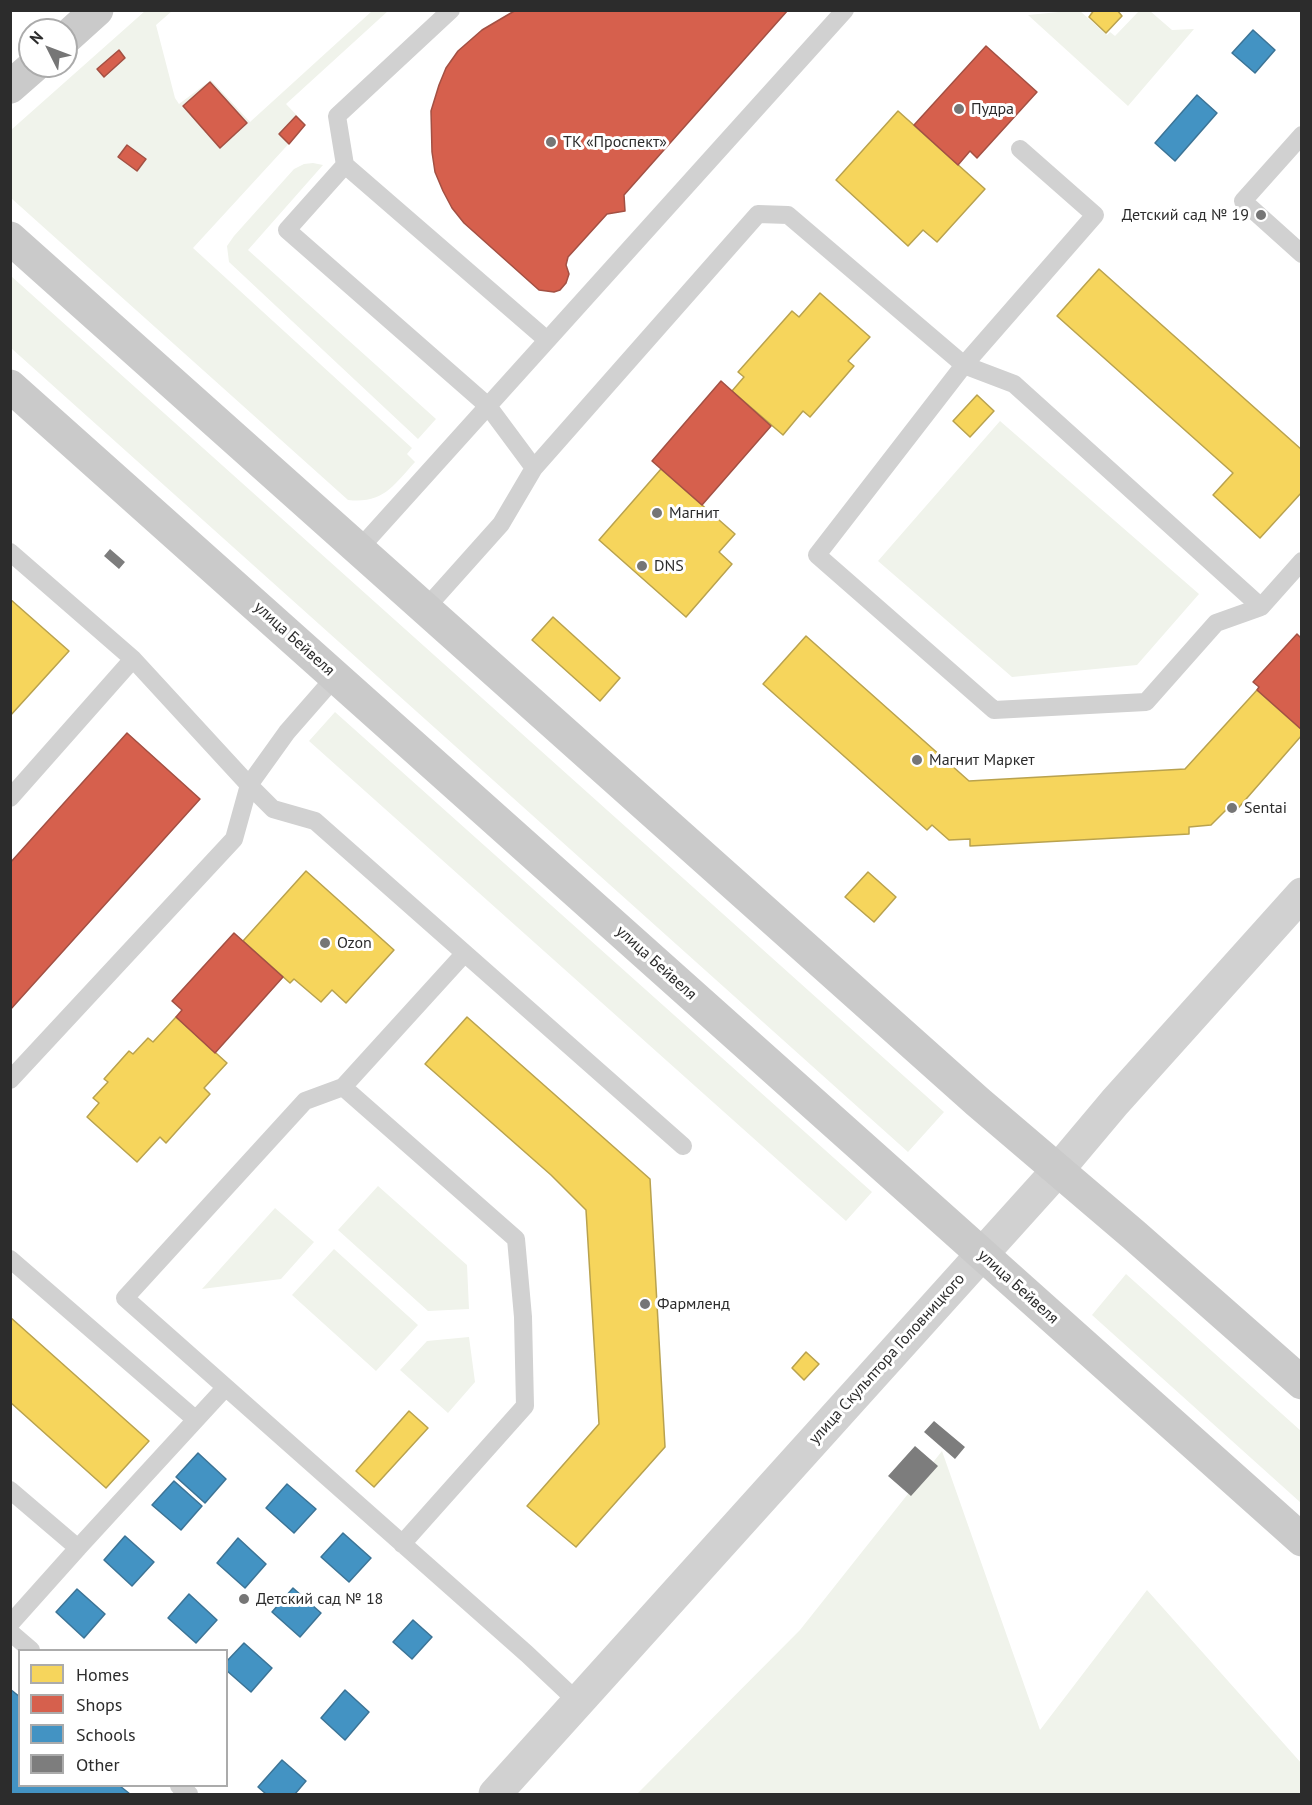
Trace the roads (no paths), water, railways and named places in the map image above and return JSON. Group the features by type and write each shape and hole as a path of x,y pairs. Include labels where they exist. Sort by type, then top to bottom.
{"main road":[{"path":"78,27 97,10"},
{"path":"10,238 978,1102 1302,1383"},
{"name":"улица Бейвеля","path":"10,386 1302,1540"}],"street":[{"name":"улица Скульптора Головницкого","path":"495,1794 1057,1171 1115,1102 1302,894"}],"lane":[{"path":"451,10 337,116 345,165 547,340"},
{"path":"359,549 845,10"},
{"path":"1302,135 1243,201 1302,254"},
{"path":"1020,149 1095,215 964,365 818,555 994,710 1146,702 1216,622 1261,607 1302,561"},
{"path":"345,165 287,230 488,406 534,468"},
{"path":"425,609 501,524 534,468 758,214 788,215 964,365 1014,384 1261,607"},
{"path":"10,552 133,659 273,809 315,821 683,1146"},
{"path":"10,798 133,659"},
{"path":"13,1074 234,839 249,785 287,732 336,676"},
{"path":"464,954 343,1087 305,1101 125,1298 527,1654 578,1702"},
{"path":"343,1087 516,1239 523,1317 525,1406 402,1544"},
{"path":"10,1259 195,1419"},
{"path":"10,1624 225,1388"},
{"path":"10,1490 78,1548"},
{"path":"10,1632 30,1649"}],"place":[{"name":"Пудра","path":"959,109"},
{"name":"ТК «Проспект»","path":"551,142"},
{"name":"Детский сад № 19","path":"1261,215"},
{"name":"Магнит","path":"657,513"},
{"name":"DNS","path":"642,566"},
{"name":"Магнит Маркет","path":"917,760"},
{"name":"Sentai","path":"1232,808"},
{"name":"Ozon","path":"325,943"},
{"name":"Фармленд","path":"645,1304"},
{"name":"Детский сад № 18","path":"244,1599"}]}
